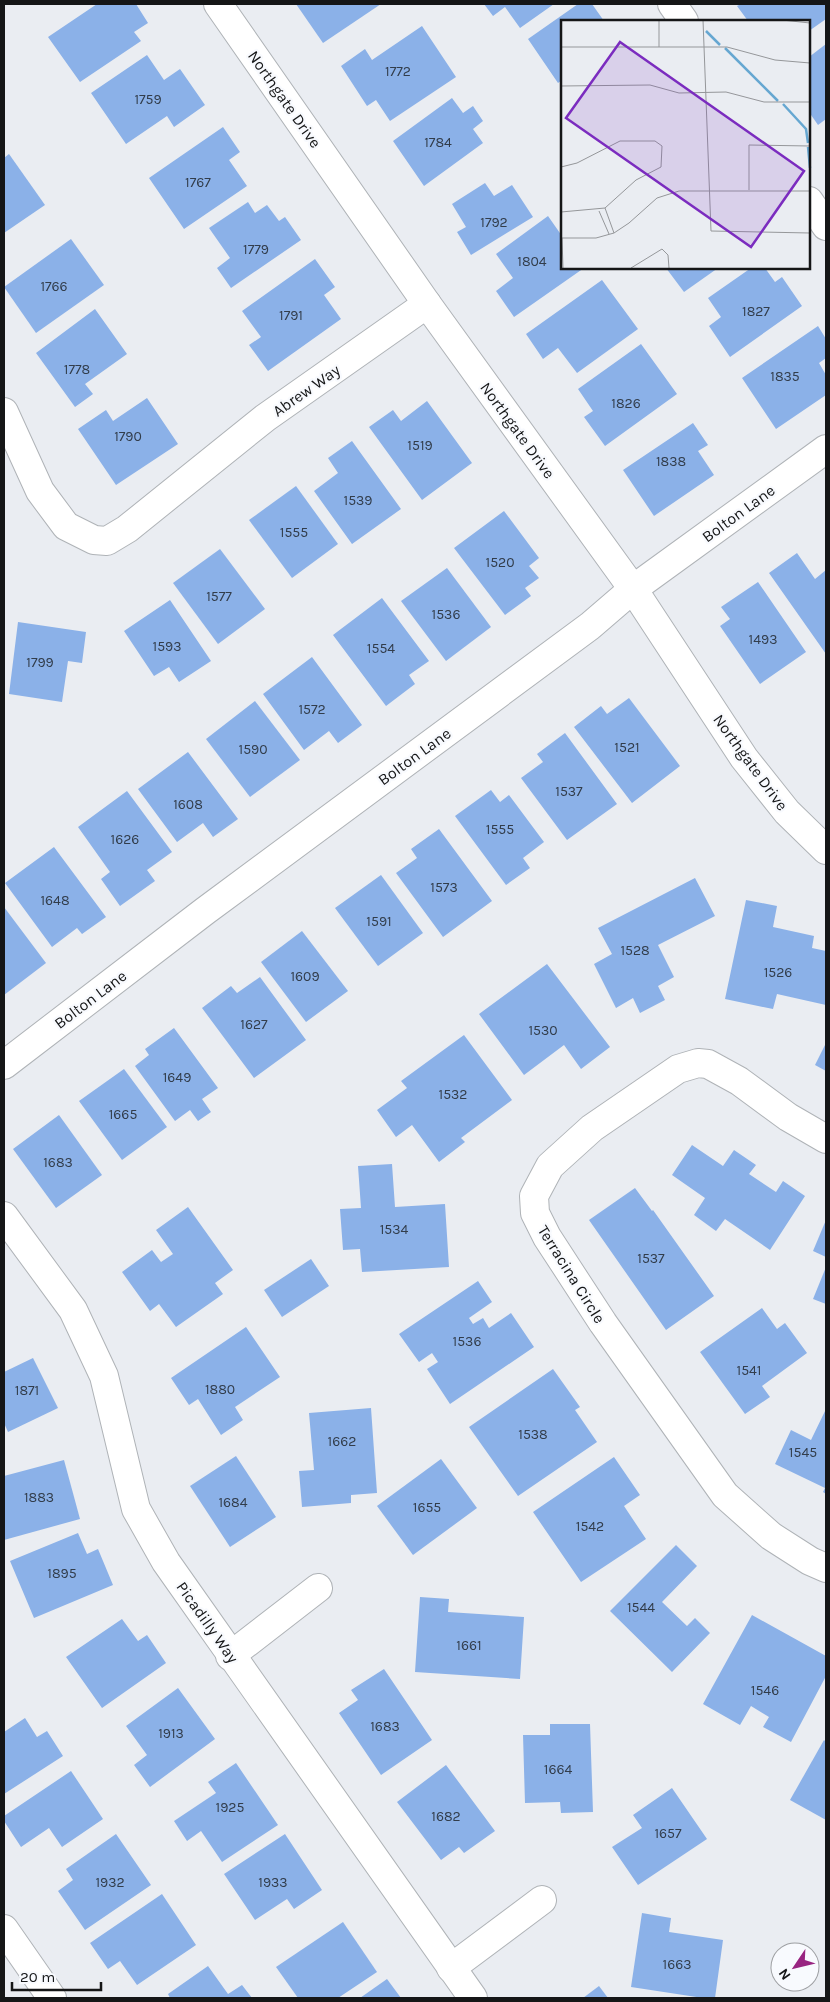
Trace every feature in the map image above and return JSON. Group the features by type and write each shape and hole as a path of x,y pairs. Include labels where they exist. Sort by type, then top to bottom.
{"street":[{"name":"Northgate Drive","path":"218,4 427,304 633,589 744,758 787,812 826,850"},
{"path":"672,4 683,20"},
{"path":"810,202 826,226"},
{"name":"Abrew Way","path":"4,412 40,491 66,526 94,540 107,541 127,529 265,418 427,304"},
{"name":"Bolton Lane","path":"4,1065 205,911 590,626 633,589 826,449"},
{"name":"Terracina Circle","path":"826,1139 788,1117 739,1081 708,1064 698,1063 678,1069 592,1128 550,1166 534,1196 535,1213 547,1237 603,1323 725,1496 771,1536 810,1561 826,1568"},
{"name":"Picadilly Way","path":"4,1216 73,1310 104,1376 136,1509 166,1562 230,1656 473,1998"},
{"path":"230,1656 318,1588"},
{"path":"451,1968 542,1900"},
{"path":"4,1929 52,1998"}],"building":[{"path":"97,4 136,4 148,23 134,32 141,41 80,82 48,37"},
{"path":"296,4 381,4 323,43"},
{"path":"484,4 554,4 520,28 505,7 493,16"},
{"path":"578,4 592,4 603,20 561,20 561,81 558,83 528,39"},
{"path":"741,4 826,4 826,19 810,30 810,20 747,20 737,6"},
{"path":"422,26 456,77 390,121 376,100 367,106 341,66 365,49 372,60"},
{"path":"826,44 826,119 818,125 810,113 810,56"},
{"path":"147,55 164,80 180,69 205,105 174,127 167,116 126,144 91,93"},
{"path":"452,98 463,113 473,106 483,121 473,129 483,143 424,186 393,141"},
{"path":"223,127 240,152 229,160 247,186 184,229 149,178"},
{"path":"9,154 45,205 4,233 4,158"},
{"path":"485,183 494,196 512,185 533,217 471,255 457,232 466,227 452,204"},
{"path":"248,202 255,213 267,205 279,221 285,217 301,240 231,288 217,268 230,258 209,228"},
{"path":"548,216 561,235 561,269 583,269 514,317 496,291 513,278 496,254"},
{"path":"71,239 104,285 36,333 4,287"},
{"path":"315,259 335,287 324,295 341,319 268,371 249,345 261,337 242,311"},
{"path":"667,269 717,269 684,292"},
{"path":"750,269 766,269 775,282 782,277 802,306 730,357 709,326 721,317 708,298"},
{"path":"602,280 638,329 577,373 558,348 543,359 526,334"},
{"path":"95,309 127,354 85,384 93,394 75,407 36,353"},
{"path":"818,326 826,339 826,358 819,363 826,375 826,395 776,429 742,378"},
{"path":"641,344 677,394 605,446 584,417 593,411 578,389"},
{"path":"147,398 178,444 116,485 78,429 106,410 113,421"},
{"path":"427,401 472,463 422,500 369,427 393,410 401,421"},
{"path":"693,423 708,445 698,451 714,475 654,516 623,470"},
{"path":"352,441 401,509 352,544 314,491 338,473 328,458"},
{"path":"296,486 338,544 292,578 249,520"},
{"path":"504,511 539,558 529,566 539,578 525,588 531,596 505,615 454,548"},
{"path":"220,549 265,609 218,644 173,583"},
{"path":"797,553 815,579 826,570 826,654 769,573"},
{"path":"447,568 491,627 446,661 401,601"},
{"path":"758,582 806,652 760,684 720,626 730,619 721,607"},
{"path":"382,598 429,661 409,675 415,684 386,706 333,635"},
{"path":"170,600 211,661 179,682 169,667 154,676 124,631"},
{"path":"18,622 86,632 82,663 68,661 62,702 9,694"},
{"path":"312,657 362,725 338,743 329,731 304,750 263,694"},
{"path":"629,698 680,766 632,803 574,727 601,706 607,714"},
{"path":"255,701 300,760 250,797 206,739"},
{"path":"565,733 617,804 567,840 521,778 543,762 537,754"},
{"path":"188,752 238,819 213,837 203,823 177,842 138,789"},
{"path":"491,790 500,802 509,795 544,842 523,858 530,868 506,885 455,816"},
{"path":"127,791 172,852 147,870 155,881 120,906 101,879 110,872 78,827"},
{"path":"439,829 492,901 443,937 396,873 417,858 411,849"},
{"path":"54,847 106,917 82,934 77,928 52,947 5,883"},
{"path":"381,875 423,933 378,966 335,908"},
{"path":"695,878 715,916 658,945 674,977 658,986 665,1000 640,1013 633,998 616,1008 594,964 612,954 598,928"},
{"path":"746,900 777,906 773,927 814,936 812,948 826,951 826,1005 777,994 773,1009 725,999"},
{"path":"4,907 46,963 4,995"},
{"path":"302,931 348,991 306,1022 261,962"},
{"path":"547,964 610,1047 581,1069 564,1045 524,1075 479,1014"},
{"path":"260,977 306,1040 254,1078 202,1008 231,986 237,993"},
{"path":"174,1028 218,1088 202,1099 211,1112 198,1121 190,1110 175,1121 135,1066 149,1055 145,1049"},
{"path":"464,1035 512,1100 461,1138 465,1142 439,1162 412,1125 396,1137 377,1110 407,1088 401,1081"},
{"path":"826,1043 826,1071 815,1065"},
{"path":"124,1069 167,1127 122,1160 79,1101"},
{"path":"59,1115 102,1175 56,1208 13,1149"},
{"path":"692,1145 723,1166 734,1150 756,1165 749,1174 776,1192 783,1181 805,1196 770,1250 725,1219 716,1231 694,1215 705,1198 672,1175"},
{"path":"392,1164 395,1207 445,1204 449,1267 362,1272 360,1249 343,1250 340,1209 361,1208 358,1166"},
{"path":"635,1188 653,1210 714,1296 666,1330 589,1220"},
{"path":"188,1207 233,1270 215,1283 223,1294 176,1327 159,1304 150,1311 122,1272 152,1250 161,1262 173,1254 156,1230"},
{"path":"826,1220 826,1257 813,1251"},
{"path":"311,1259 329,1286 282,1317 264,1290"},
{"path":"826,1267 826,1304 813,1299"},
{"path":"478,1281 492,1302 469,1318 473,1324 483,1318 489,1328 511,1313 534,1347 450,1404 427,1369 438,1362 432,1353 419,1362 399,1334"},
{"path":"762,1308 777,1329 785,1323 807,1353 762,1386 770,1397 745,1414 700,1352"},
{"path":"246,1327 280,1377 235,1407 243,1420 221,1435 198,1399 189,1405 171,1378"},
{"path":"33,1358 58,1408 8,1432 4,1423 4,1372"},
{"path":"553,1369 580,1407 575,1410 597,1442 518,1496 469,1427"},
{"path":"371,1408 377,1493 351,1495 351,1503 302,1507 299,1471 314,1470 309,1413"},
{"path":"826,1409 826,1494 823,1492 825,1488 775,1464 791,1430 811,1440"},
{"path":"236,1456 276,1517 230,1547 190,1486"},
{"path":"614,1457 640,1495 624,1506 646,1539 581,1582 533,1512"},
{"path":"441,1459 477,1508 413,1555 377,1506"},
{"path":"64,1460 80,1519 4,1540 4,1476"},
{"path":"78,1533 87,1554 98,1549 113,1585 34,1618 10,1561"},
{"path":"676,1545 697,1566 662,1602 687,1626 695,1618 710,1633 672,1672 610,1611"},
{"path":"420,1597 449,1599 448,1612 524,1617 520,1679 415,1672"},
{"path":"752,1615 826,1656 826,1676 791,1742 763,1727 769,1717 751,1706 740,1725 703,1704"},
{"path":"122,1619 138,1641 147,1635 166,1663 102,1708 66,1657"},
{"path":"384,1669 432,1740 381,1775 339,1713 358,1700 351,1690"},
{"path":"178,1688 215,1739 150,1787 134,1765 147,1755 126,1726"},
{"path":"25,1718 37,1737 47,1731 63,1756 4,1794 4,1732"},
{"path":"550,1724 590,1724 593,1812 561,1813 560,1802 525,1803 523,1735 550,1735"},
{"path":"824,1740 826,1742 826,1820 790,1800"},
{"path":"236,1763 278,1825 222,1862 201,1831 187,1841 174,1821 216,1793 208,1782"},
{"path":"446,1765 495,1831 464,1853 459,1847 441,1860 397,1802"},
{"path":"71,1771 103,1819 62,1847 49,1828 21,1847 4,1821 4,1816"},
{"path":"672,1788 707,1839 638,1885 612,1847 642,1828 633,1815"},
{"path":"116,1834 151,1885 85,1930 58,1891 73,1880 66,1869"},
{"path":"285,1834 322,1890 294,1909 287,1899 255,1920 224,1874"},
{"path":"162,1894 196,1945 137,1985 120,1961 108,1969 90,1943"},
{"path":"642,1913 671,1918 669,1932 723,1940 715,1998 703,1998 631,1987"},
{"path":"343,1922 377,1972 338,1998 298,1998 276,1967"},
{"path":"208,1966 228,1994 242,1985 252,1998 170,1998 168,1994"},
{"path":"387,1979 401,1998 360,1998"},
{"path":"599,1986 608,1998 583,1998"}]}
